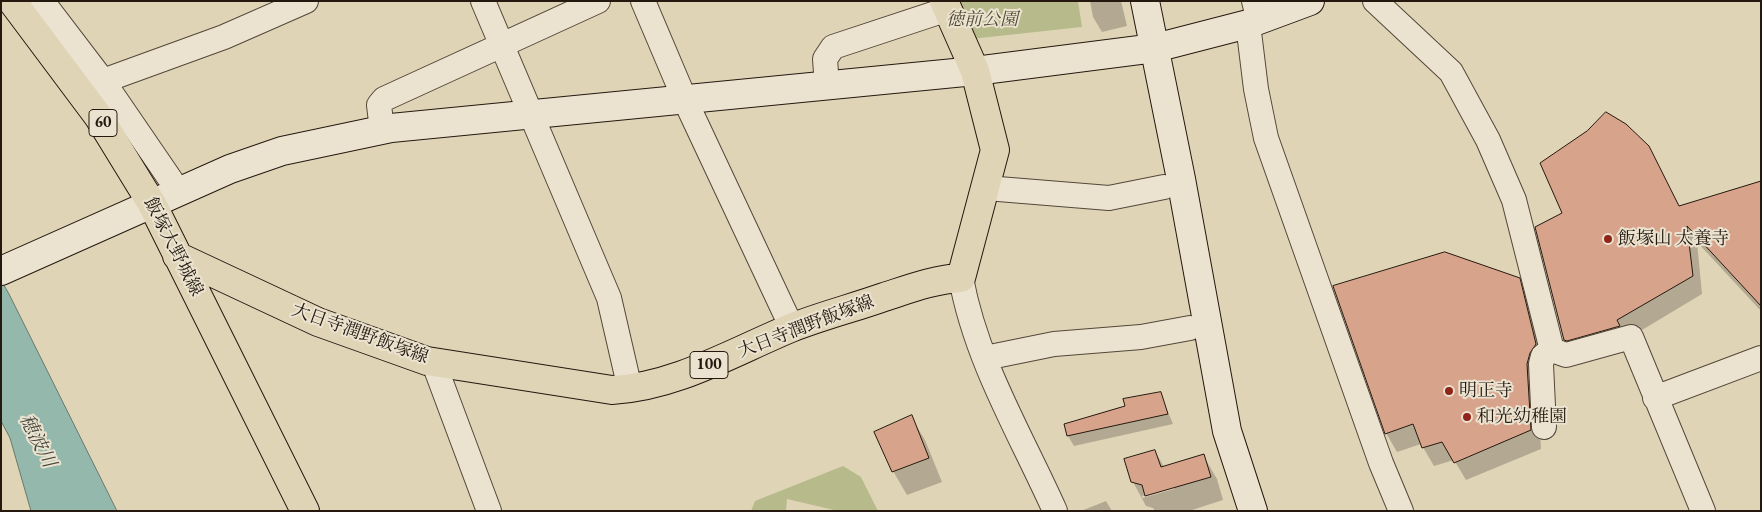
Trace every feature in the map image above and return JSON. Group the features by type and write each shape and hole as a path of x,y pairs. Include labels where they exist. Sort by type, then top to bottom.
{"main road":[{"name":"飯塚大野城線","path":"12,1 98,116 143,208 177,256 305,511"},
{"path":"946,5 975,71 996,150 961,278"},
{"name":"大日寺潤野飯塚線","path":"177,256 229,278 318,322 433,361 588,387 630,389 698,370 792,328 903,291 940,281 961,278"}],"street":[{"path":"42,1 103,81 179,192"},
{"path":"103,81 224,37 306,1"},
{"path":"483,1 609,298 630,389"},
{"path":"382,130 379,106 384,99 598,1"},
{"path":"643,1 685,100 792,328"},
{"path":"1145,1 1156,48 1227,431 1250,510"},
{"path":"1,271 230,169 282,151 382,130 975,71 1156,48 1253,15 1310,1"},
{"path":"1375,1 1451,72 1488,140 1514,200 1552,350"},
{"path":"827,86 825,59 833,47 946,5"},
{"path":"1253,15 1256,90 1266,138 1368,427 1401,511"},
{"path":"986,188 1109,198 1164,187"},
{"path":"961,278 969,311 985,358 1055,511"},
{"path":"985,358 1054,344 1142,337 1190,328"},
{"path":"1552,350 1566,355 1631,337 1703,511"},
{"path":"1544,427 1541,364 1544,356 1552,350"},
{"path":"1655,398 1761,358"},
{"path":"433,361 489,511"}],"green space":[{"name":"徳前公園","path":"952,1 1078,1 1082,27 971,39"},
{"path":"843,466 861,477 878,511 838,511 787,499 786,511 751,511 755,501"}],"water":[{"name":"穂波川","path":"1,280 117,511 31,511 10,438 1,421"}],"building":[{"name":"飯塚山 太養寺","path":"1606,112 1626,124 1649,146 1679,206 1761,181 1761,306 1687,226 1693,276 1617,320 1620,326 1567,341 1564,340 1535,227 1562,213 1540,163 1587,131"},
{"name":"明正寺","path":"1445,252 1520,278 1536,344 1530,353 1527,364 1531,430 1454,463 1442,442 1422,448 1413,424 1385,434 1333,286"},
{"path":"1161,392 1168,414 1067,436 1064,424 1125,406 1123,399"},
{"path":"912,415 929,458 892,472 874,432"},
{"path":"1155,450 1161,467 1204,454 1211,477 1145,496 1142,485 1131,482 1124,459"}],"place":[{"name":"飯塚山 太養寺","path":"1608,239"},
{"name":"明正寺","path":"1449,391"},
{"name":"和光幼稚園","path":"1467,417"}]}
